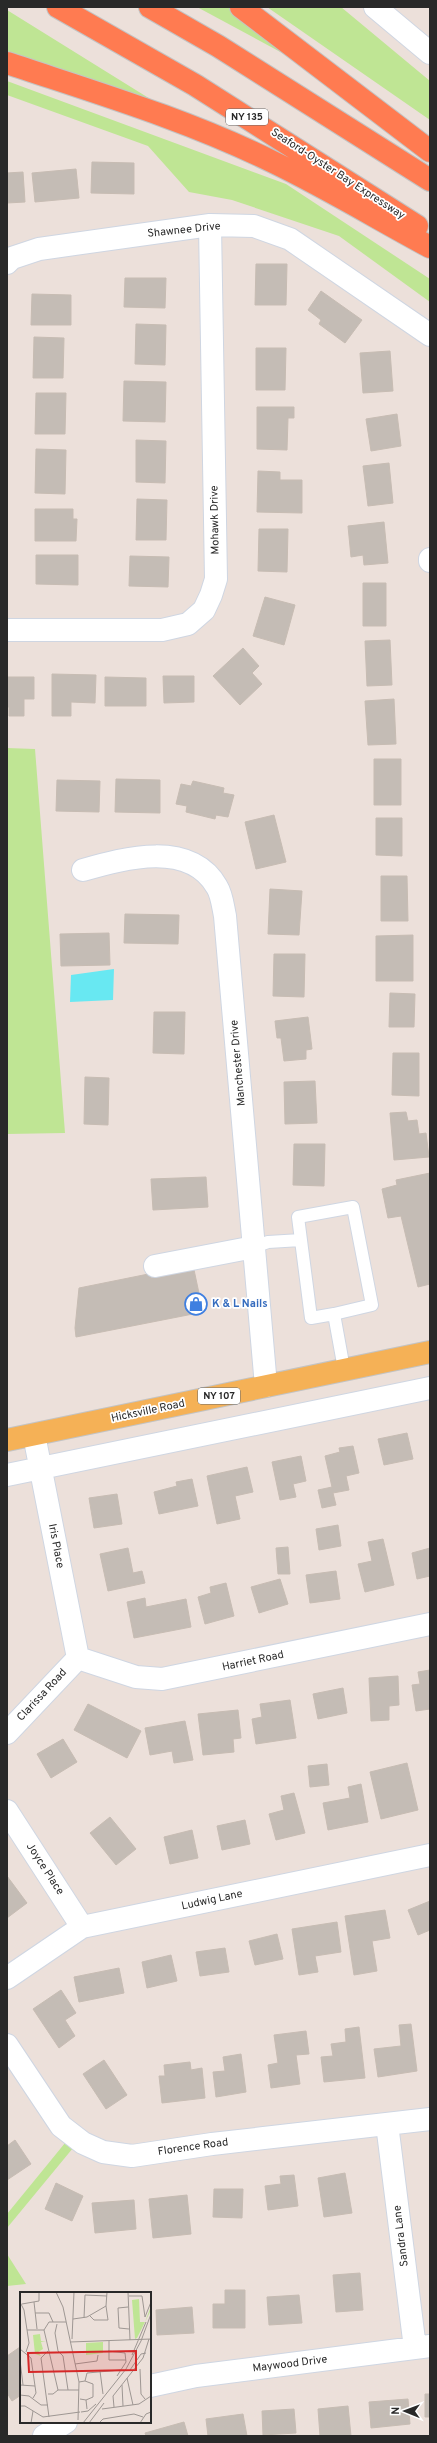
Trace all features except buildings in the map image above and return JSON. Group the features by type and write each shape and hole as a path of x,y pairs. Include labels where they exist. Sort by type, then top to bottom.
{"highway":[{"name":"Seaford-Oyster Bay Expressway","path":"58,7 195,85 430,234"},
{"path":"150,7 238,59 430,180"},
{"path":"241,7 430,151"},
{"path":"7,63 152,111 220,138 274,162 430,247"}],"main road":[{"name":"Hicksville Road","path":"7,1440 430,1352"}],"street":[{"path":"375,7 400,17 430,53"},
{"name":"Shawnee Drive","path":"7,263 12,258 39,249 210,225 254,226 290,239 430,335"},
{"name":"Mohawk Drive","path":"7,630 162,630 188,624 204,610 216,579 210,225"},
{"name":"Manchester Drive","path":"83,870 125,859 152,857 181,858 207,872 218,888 225,916 266,1386"},
{"path":"155,1266 254,1247"},
{"path":"7,1475 430,1388"},
{"name":"Iris Place","path":"34,1435 78,1658"},
{"name":"Harriet Road","path":"78,1658 136,1677 162,1680 430,1624"},
{"name":"Clarissa Road","path":"7,1733 78,1658"},
{"name":"Joyce Place","path":"7,1811 82,1927"},
{"name":"Ludwig Lane","path":"7,1978 82,1927 430,1856"},
{"name":"Florence Road","path":"7,2045 61,2126 83,2143 104,2152 132,2156 212,2144 430,2119"},
{"name":"Sandra Lane","path":"387,2124 422,2347"},
{"name":"Maywood Drive","path":"151,2386 196,2376 422,2347"},
{"path":"44,2436 64,2423"}],"lane":[{"path":"353,1206 372,1305 334,1314 311,1318 298,1217 353,1206"},
{"path":"254,1247 268,1242 301,1240"},
{"path":"334,1314 344,1369"}],"green space":[{"path":"197,7 230,7 284,54"},
{"path":"267,7 341,7 430,81 430,120"},
{"path":"7,10 176,115 7,57"},
{"path":"7,81 286,184 430,279 430,302 339,236 232,200 189,192 148,146 7,95"},
{"path":"7,748 35,749 65,1133 7,1134"},
{"path":"65,2143 73,2148 7,2228 7,2214"},
{"path":"7,2254 26,2284 7,2286"}],"water":[{"path":"114,969 113,1000 70,1002 71,975"}],"place":[{"name":"K & L Nails","path":"196,1304"}]}
